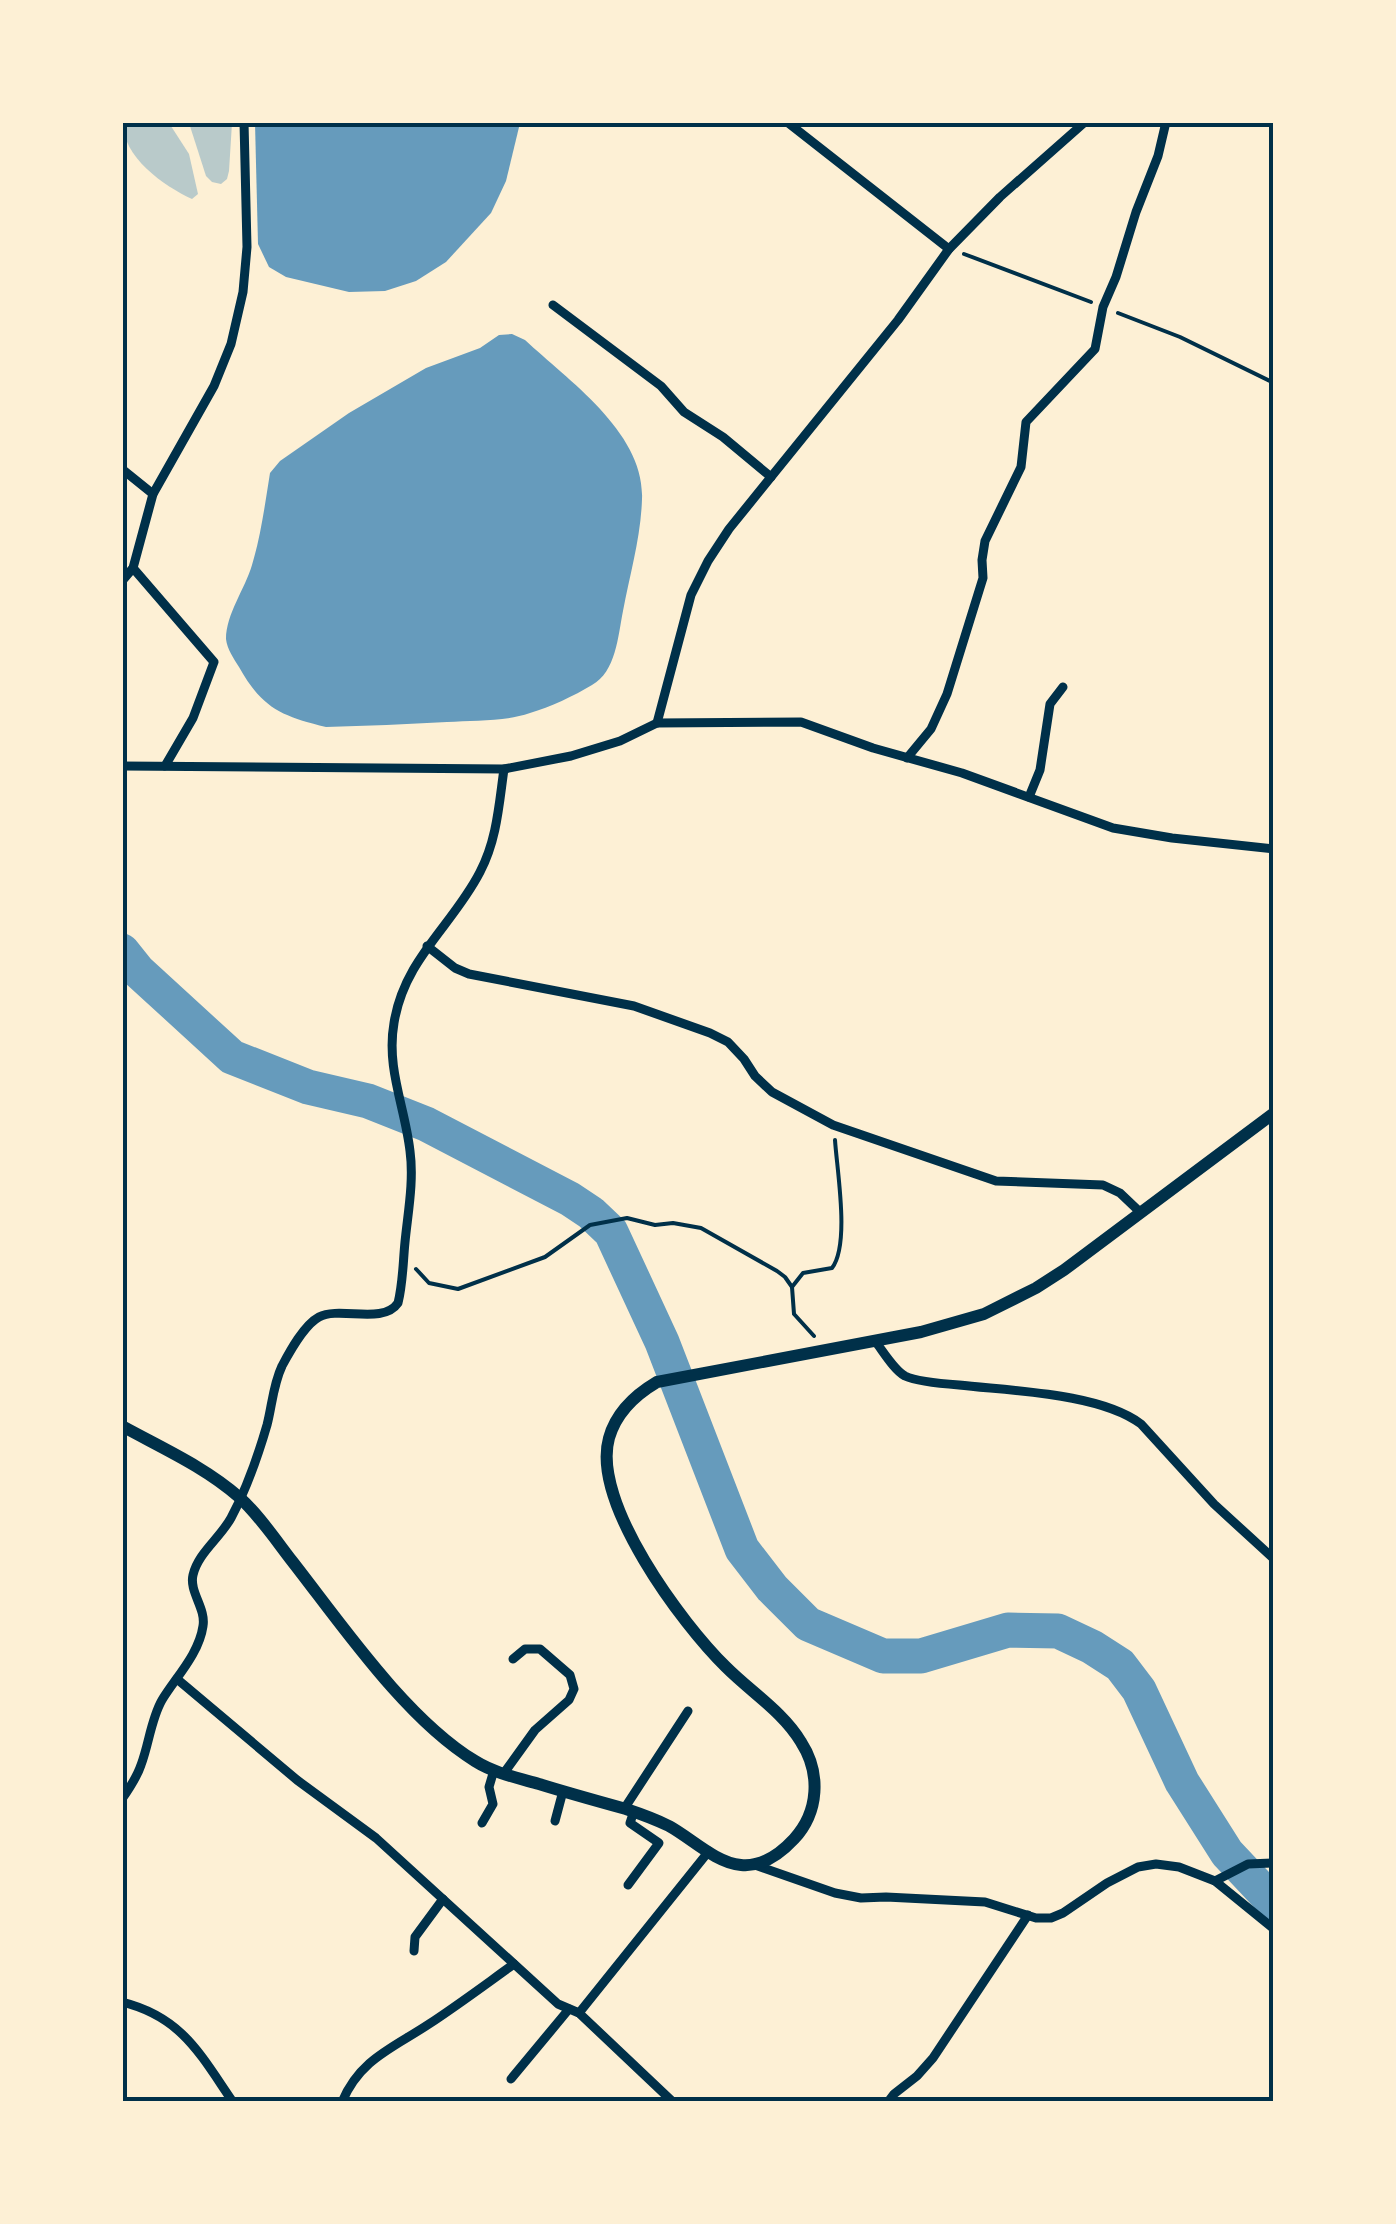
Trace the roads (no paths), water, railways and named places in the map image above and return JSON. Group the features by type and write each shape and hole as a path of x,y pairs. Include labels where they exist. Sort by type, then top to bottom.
{"main road":[{"path":"122,1426 194,1466 240,1498 389,1684 458,1750 499,1772 668,1825 737,1865 755,1865 790,1844 812,1813 814,1777 809,1758 790,1726 696,1636 666,1596 633,1540 612,1492 607,1454 609,1438 626,1406 657,1382 874,1341 984,1314 1064,1270 1274,1113"}],"street":[{"path":"122,581 133,568 153,494 214,386 231,344 243,292 247,247 244,122"},
{"path":"787,122 949,248"},
{"path":"657,723 691,595 729,529 898,320 949,248 1085,122"},
{"path":"907,758 931,729 946,694 983,578 985,541 1021,467 1026,422 1095,348 1103,306 1158,156 1166,122"},
{"path":"554,305 661,386 684,412 771,477"},
{"path":"122,470 153,494"},
{"path":"133,568 214,662 193,718 165,766"},
{"path":"1028,797 1040,770 1050,704 1062,687"},
{"path":"122,766 504,769 587,751 657,723 800,722 962,773 1113,828 1274,849"},
{"path":"122,1799 140,1769 160,1703 177,1679 204,1624 202,1606 192,1584 193,1572 229,1522 240,1498 282,1366 314,1320 324,1315 384,1313 394,1309 400,1294 412,1172 391,1045 394,1020 404,986 427,946 480,874 494,840 504,769"},
{"path":"427,946 454,968 469,974 634,1006 710,1033 728,1042 772,1092 834,1125 996,1181 1103,1186 1120,1193 1141,1212"},
{"path":"874,1341 903,1375 1049,1395 1130,1415 1214,1504 1274,1559"},
{"path":"482,1823 493,1804 489,1787 499,1772 535,1730 569,1700 574,1688 570,1675 540,1649 525,1649 513,1660"},
{"path":"177,1679 297,1780 376,1838 672,2102"},
{"path":"628,1884 658,1844 630,1823 629,1810 688,1711"},
{"path":"555,1821 563,1791"},
{"path":"512,2079 709,1851"},
{"path":"1215,1882 1248,1864 1274,1863"},
{"path":"755,1865 861,1898 985,1902 1036,1918 1051,1918 1138,1867 1156,1864 1215,1882 1274,1929"},
{"path":"414,1950 416,1937 443,1899"},
{"path":"888,2102 933,2058 1028,1916"},
{"path":"342,2102 350,2084 382,2052 514,1964"},
{"path":"122,2002 141,2006 167,2020 189,2040 233,2102"}],"water":[{"path":"255,122 520,123 506,181 491,213 446,262 416,281 385,291 349,292 286,277 269,267 258,244"},
{"path":"512,334 525,340 601,410 618,430 640,475 642,499 637,541 617,642 606,671 592,685 562,701 499,719 326,727 274,708 247,681 226,639 229,620 255,554 270,473 280,461 349,413 426,368 480,348 499,335"}],"waterway":[{"path":"122,951 138,971 232,1057 308,1087 368,1101 426,1124 591,1213 611,1232 662,1342 742,1549 772,1588 808,1624 883,1656 921,1656 1008,1630 1058,1631 1092,1647 1120,1665 1139,1690 1182,1782 1227,1853 1274,1903"}]}
